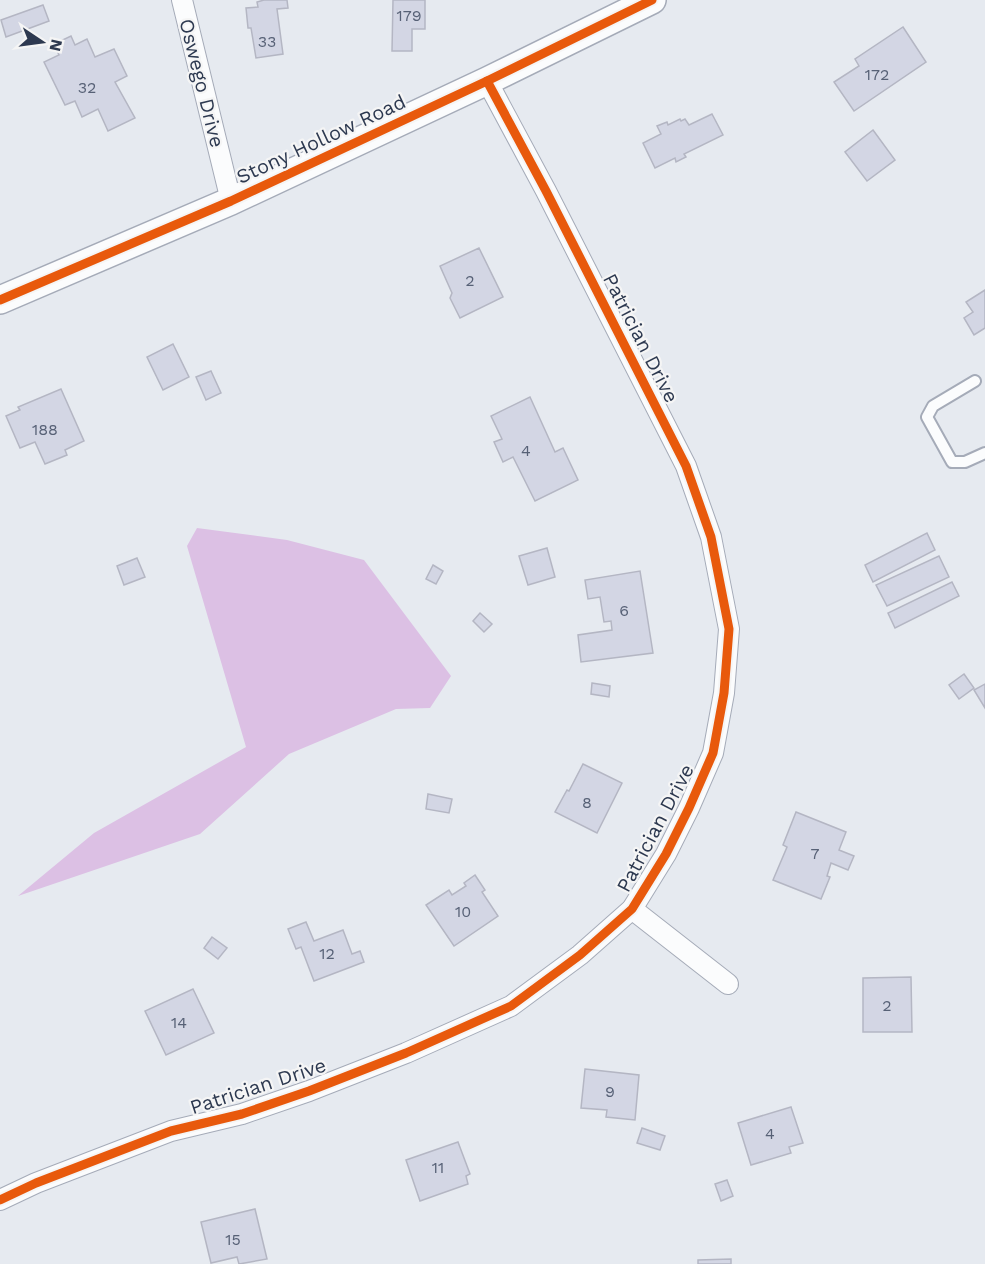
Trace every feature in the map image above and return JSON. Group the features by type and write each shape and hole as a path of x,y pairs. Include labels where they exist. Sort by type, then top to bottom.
{"street":[{"name":"Oswego Drive","path":"182,0 231,201"},
{"name":"Stony Hollow Road","path":"0,300 231,201 487,81 652,0"},
{"name":"Patrician Drive","path":"0,1200 36,1183 171,1131 242,1114 309,1091 406,1053 511,1006 580,955 632,909 666,854 713,753 724,693 729,629 711,537 686,466 546,191 487,81"},
{"path":"632,909 728,984"}],"lane":[{"path":"975,381 933,406 927,417 952,462 965,462 985,453"}],"shaded area":[{"path":"197,528 287,540 364,560 451,676 430,708 396,709 289,754 200,834 18,896 94,833 246,747 187,546"}],"building":[{"path":"264,0 287,0 288,8 277,9 283,54 256,58 251,28 248,28 246,8 258,7 257,2"},
{"path":"393,0 425,0 425,29 412,29 412,51 392,51"},
{"path":"43,5 49,21 6,37 1,20"},
{"path":"903,27 926,62 854,111 834,82 859,66 855,59"},
{"path":"71,36 75,45 87,39 95,57 114,49 127,76 115,82 135,118 108,131 98,109 82,117 75,101 65,105 44,62 59,55 54,44"},
{"path":"712,114 723,135 684,154 686,157 676,162 675,158 655,168 643,143 661,134 657,126 667,122 668,125 680,119 681,121 685,119 689,125"},
{"path":"873,130 895,160 867,181 845,152"},
{"path":"479,248 503,297 460,318 450,298 452,293 440,266"},
{"path":"985,290 985,328 974,335 964,318 973,312 966,302"},
{"path":"173,344 189,377 163,390 147,357"},
{"path":"211,371 221,393 206,400 196,377"},
{"path":"61,389 84,441 65,450 67,455 45,464 35,442 20,448 6,416 20,410 18,407"},
{"path":"530,397 555,452 563,448 578,480 535,501 513,457 503,462 494,442 502,439 491,416"},
{"path":"927,533 935,550 873,582 865,565"},
{"path":"547,548 555,577 528,585 519,556"},
{"path":"939,556 949,577 887,606 876,585"},
{"path":"137,558 145,577 124,585 117,566"},
{"path":"433,565 443,571 436,584 426,579"},
{"path":"640,571 653,653 581,662 578,635 612,630 611,621 604,622 600,597 588,599 585,580"},
{"path":"952,582 959,596 895,628 888,613"},
{"path":"480,613 492,624 484,632 473,621"},
{"path":"964,674 974,688 959,699 949,685"},
{"path":"592,683 610,686 609,697 591,694"},
{"path":"985,684 985,708 974,690"},
{"path":"583,764 622,783 597,833 555,812"},
{"path":"428,794 452,799 449,813 426,809"},
{"path":"796,812 846,832 839,850 854,856 848,870 831,863 827,876 830,877 821,899 773,880 787,847 783,845"},
{"path":"475,875 485,890 482,892 498,916 454,946 426,905 449,890 452,895 466,886 464,883"},
{"path":"306,922 314,941 343,930 352,954 360,951 364,962 314,981 301,947 296,949 288,929"},
{"path":"212,937 227,948 218,959 204,948"},
{"path":"911,977 912,1032 863,1032 863,978"},
{"path":"193,989 214,1033 166,1055 145,1011"},
{"path":"585,1069 639,1075 635,1120 606,1117 607,1110 581,1108"},
{"path":"791,1107 803,1143 789,1147 791,1153 751,1165 738,1123"},
{"path":"642,1128 665,1136 660,1150 637,1143"},
{"path":"458,1142 470,1174 466,1176 468,1184 420,1201 406,1160"},
{"path":"727,1180 733,1196 721,1201 715,1184"},
{"path":"255,1209 267,1259 239,1264 237,1257 211,1263 201,1222"},
{"path":"731,1259 731,1264 698,1264 698,1260"}],"cycle path":[{"path":"0,300 231,201 487,81 652,0"},
{"path":"0,1200 36,1183 171,1131 242,1114 309,1091 406,1053 511,1006 580,955 632,909 666,854 713,753 724,693 729,629 711,537 686,466 546,191 487,81"}]}
